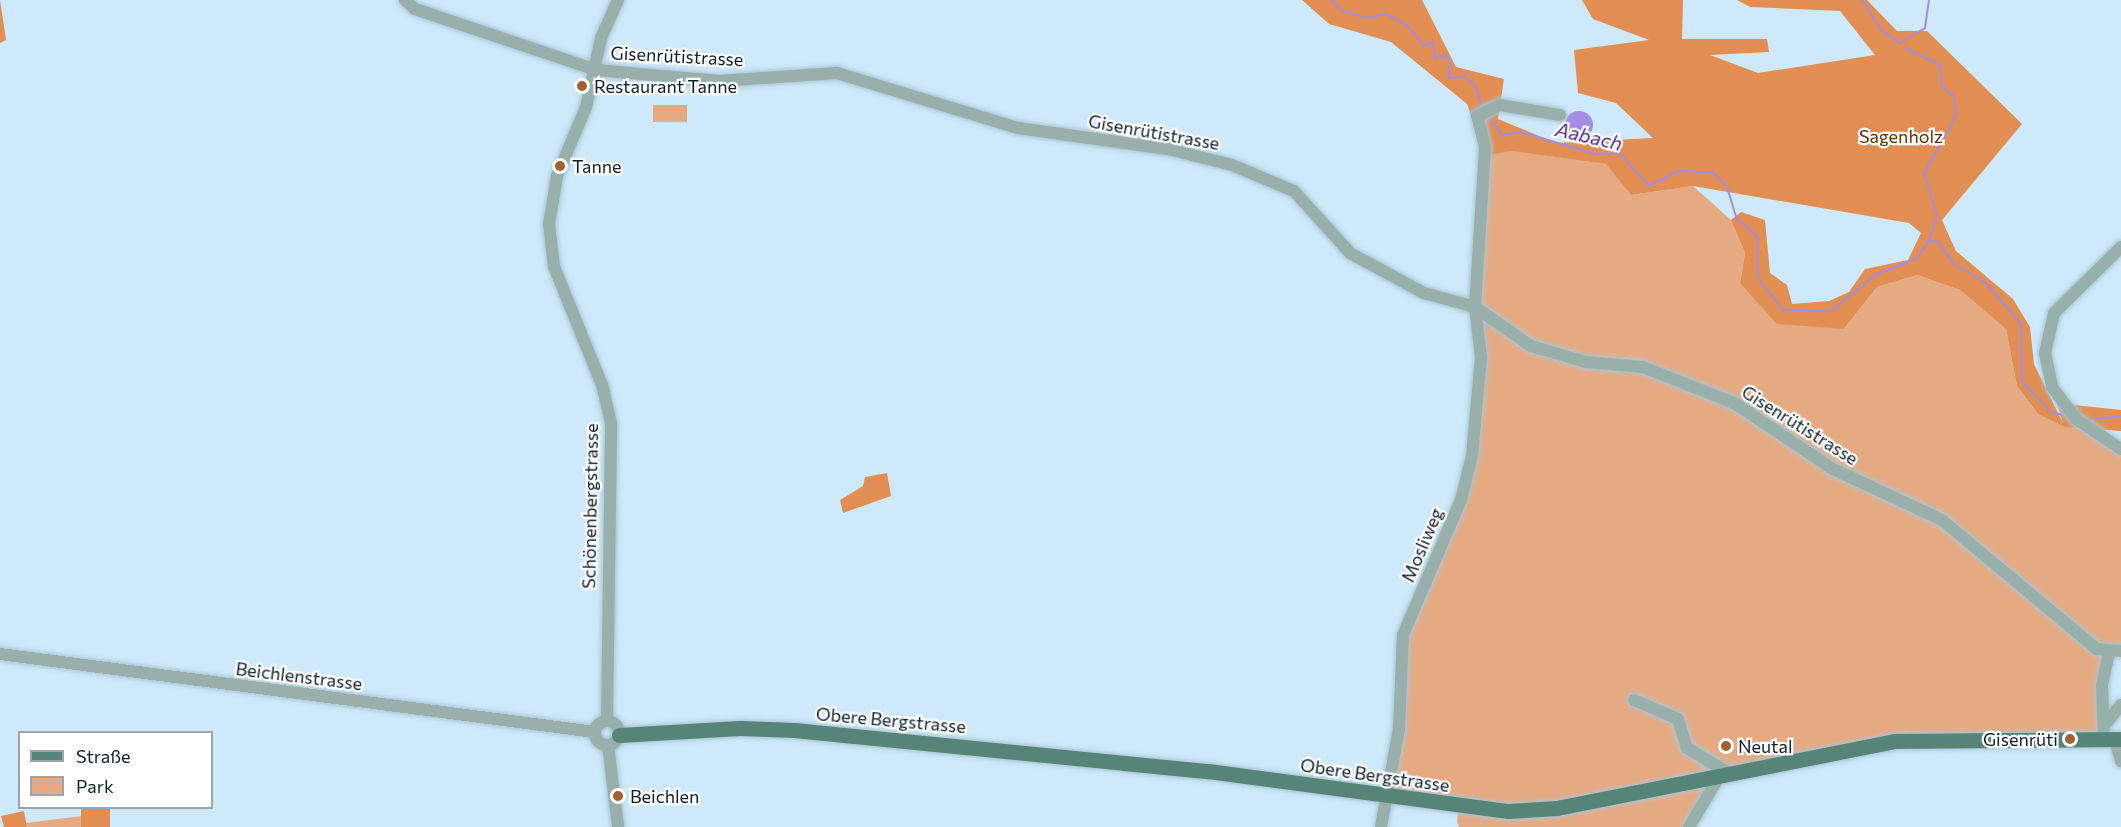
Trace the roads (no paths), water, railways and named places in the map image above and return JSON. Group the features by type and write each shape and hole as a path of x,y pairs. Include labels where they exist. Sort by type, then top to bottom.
{"main road":[{"name":"Obere Bergstrasse","path":"614,740 794,730 1208,771 1485,810 1534,811 1894,741 2113,739"}],"street":[{"name":"Gisenrütistrasse","path":"405,0 415,9 596,70 719,81 837,73 1018,128 1168,149 1232,165 1294,191 1350,253 1424,293 1475,307 1555,357 1642,367 1734,403 1831,468 1963,534 2097,649 2115,651"},
{"name":"Schönenbergstrasse","path":"607,720 611,423 602,385 566,300 551,256 549,212 596,70 601,38 618,0"},
{"name":"Mosliweg","path":"1381,827 1389,797 1399,729 1403,635 1461,500 1472,456 1481,357 1475,307 1485,147 1477,116 1500,105 1560,115"},
{"path":"2121,247 2049,324 2047,373 2073,415 2121,449"},
{"path":"2115,651 2102,685 2107,722 2121,761"},
{"name":"Beichlenstrasse","path":"0,654 595,732"},
{"path":"1634,700 1678,719 1687,748 1725,774 1689,827"},
{"path":"2107,722 2121,705"},
{"path":"614,740 598,741 595,732 607,720 616,725 614,740 618,827"}],"waterway":[{"name":"Aabach","path":"1331,0 1342,11 1368,18 1386,14 1407,25 1424,46 1433,42 1435,58 1446,56 1450,62 1449,78 1465,77 1475,85 1483,109"},
{"path":"1862,0 1882,31 1900,43 1925,28 1929,0"},
{"path":"1906,48 1940,65 1941,86 1954,96 1956,116 1924,173 1937,215 1929,241"},
{"name":"Aabach","path":"1489,116 1502,135 1521,132 1595,154 1619,153 1649,186 1679,171 1713,172 1727,187 1737,219 1757,236 1758,278 1783,310 1831,311 1877,274 1916,259 1929,241"},
{"name":"Aabach","path":"1929,241 1938,242 1954,264 1984,281 2021,324 2022,382 2052,413 2067,415"},
{"name":"Aabach","path":"2088,420 2121,416"}],"place":[{"name":"Restaurant Tanne","path":"582,86"},
{"name":"Tanne","path":"560,166"},
{"name":"Gisenrüti","path":"2070,739"},
{"name":"Neutal","path":"1726,746"},
{"name":"Beichlen","path":"618,796"}],"park label":[{"name":"Sagenholz","path":"1901,136"}]}
